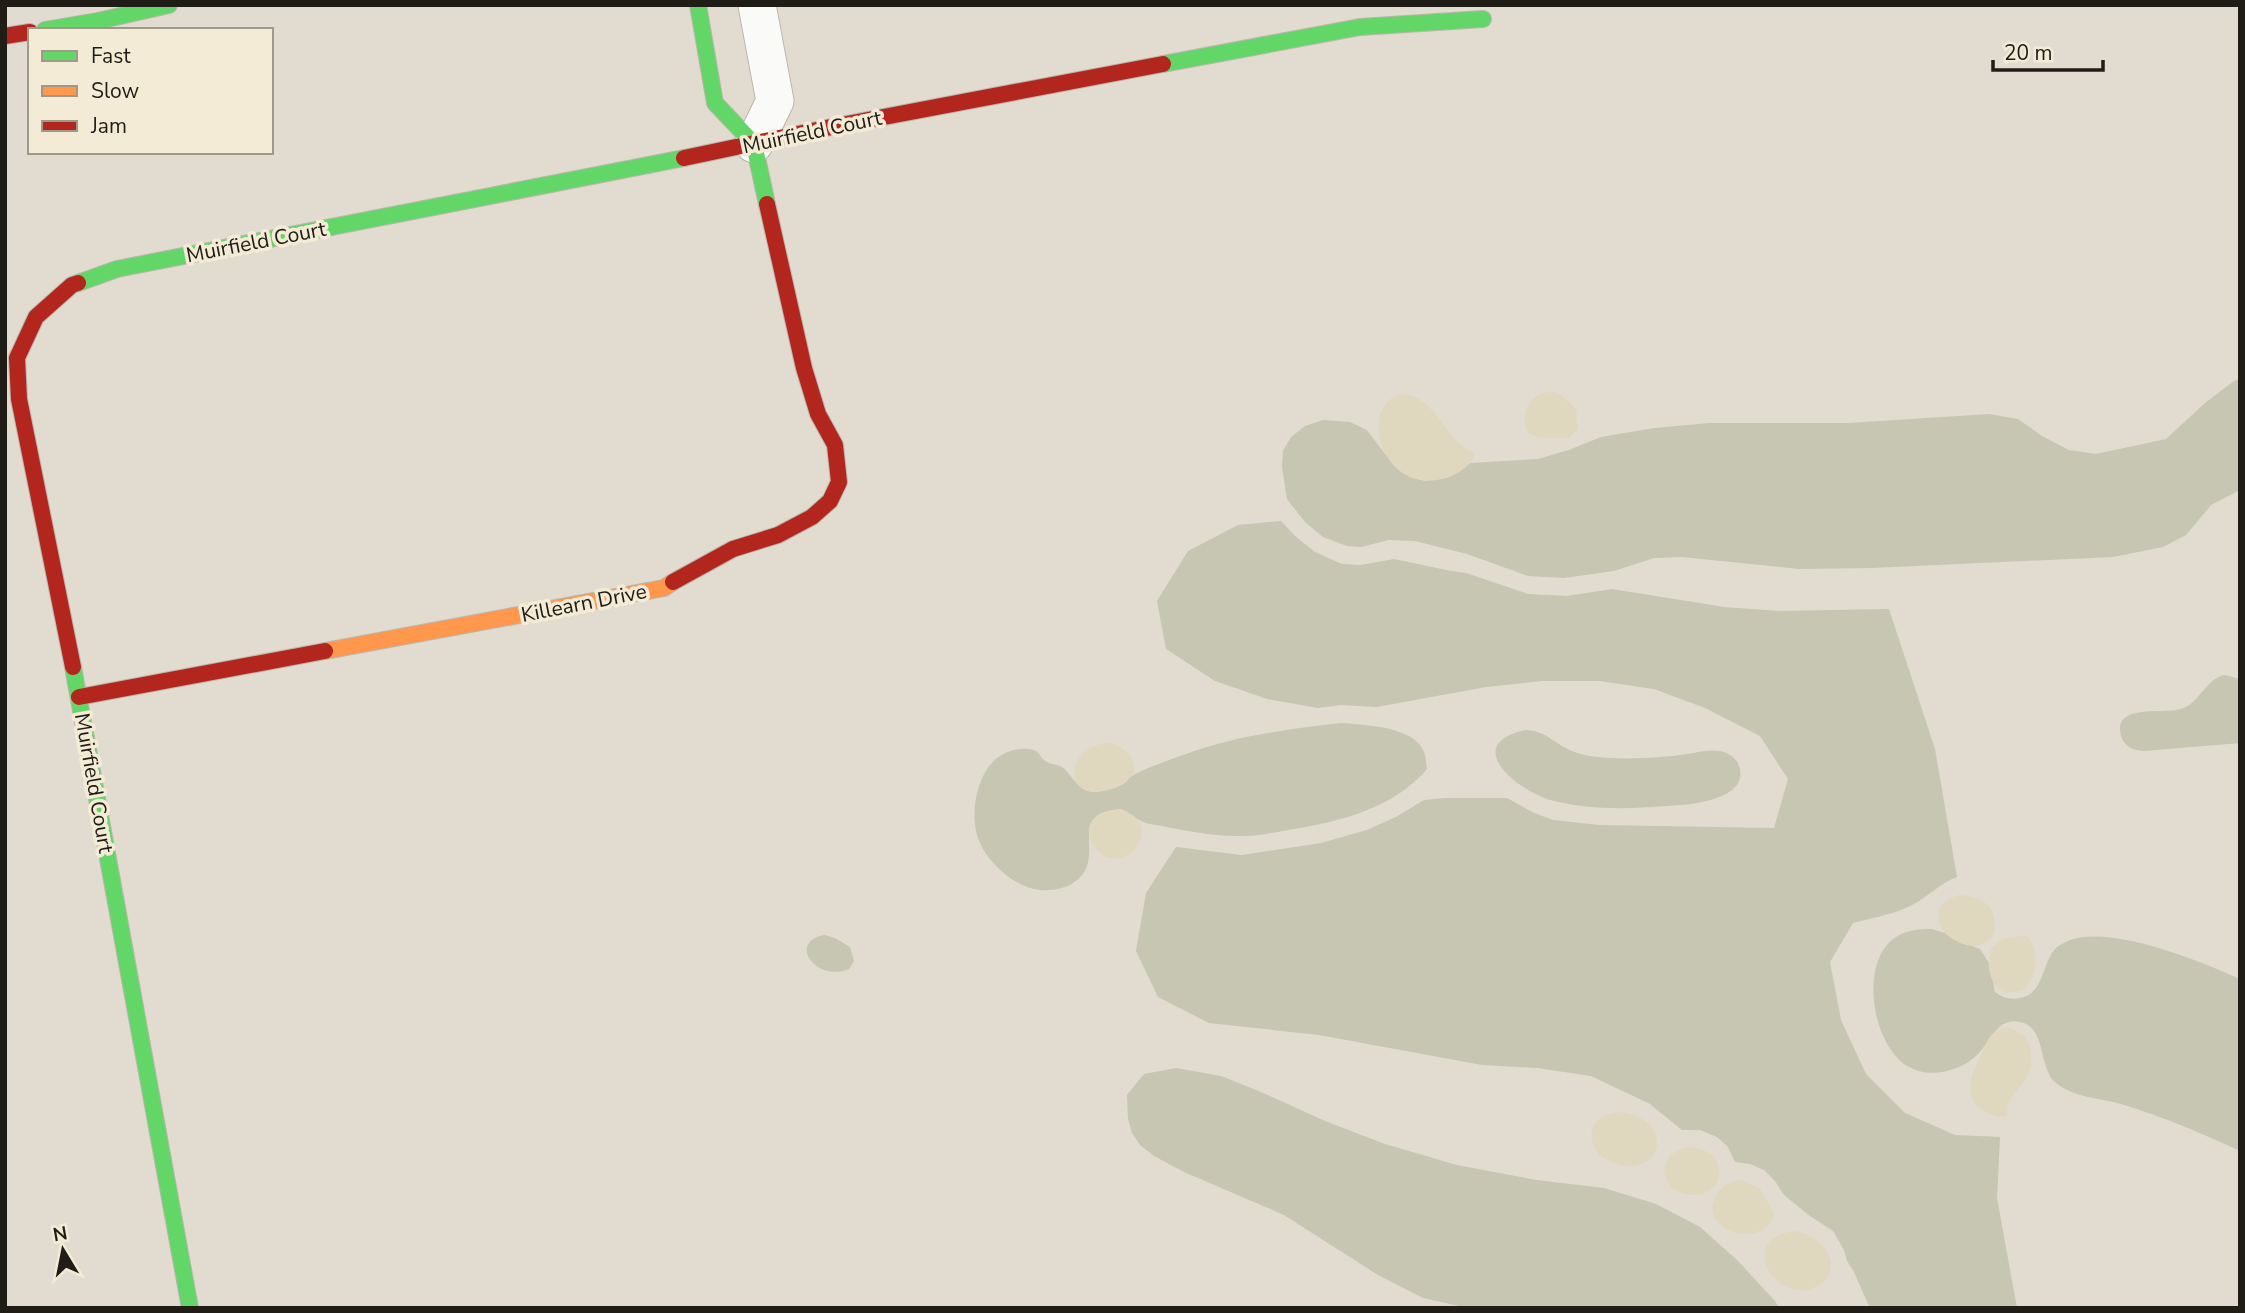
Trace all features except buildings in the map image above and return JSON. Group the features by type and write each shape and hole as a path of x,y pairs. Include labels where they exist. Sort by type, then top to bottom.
{"street":[{"path":"58,28 169,5"},
{"path":"698,5 715,103 754,145 775,101 757,5"},
{"name":"Muirfield Court","path":"190,1308 79,697 19,398 17,358 36,317 72,285 117,269 754,145 831,127 1360,27 1483,19"},
{"path":"5,36 28,32"},
{"name":"Killearn Drive","path":"79,697 664,588 733,550 778,535 812,517 830,501 839,482 835,445 818,414 804,368 754,145"}],"green space":[{"path":"2240,379 2240,490 2211,505 2186,535 2163,547 2113,557 1799,569 1682,557 1654,558 1614,571 1564,578 1528,576 1467,554 1415,541 1389,540 1361,547 1347,546 1323,537 1305,522 1287,499 1282,467 1283,451 1291,437 1305,426 1323,420 1350,422 1367,430 1385,454 1424,481 1451,476 1471,463 1538,459 1601,437 1709,423 1849,423 1989,414 2018,419 2069,450 2096,454 2166,439 2205,403"},
{"path":"1281,521 1315,552 1342,564 1361,565 1394,559 1466,573 1528,594 1567,596 1612,589 1724,607 1779,611 1889,609 1935,749 1957,877 1908,907 1853,923 1830,962 1841,1020 1866,1074 1905,1113 1955,1135 2000,1137 1997,1198 2017,1308 1870,1308 1833,1231 1784,1195 1764,1170 1735,1162 1728,1147 1717,1137 1700,1130 1682,1130 1650,1104 1591,1076 1537,1068 1482,1065 1319,1035 1209,1023 1158,997 1136,951 1146,893 1176,847 1242,855 1321,843 1367,830 1424,800 1445,798 1507,798 1553,820 1599,825 1774,828 1788,779 1760,736 1705,708 1654,689 1599,681 1542,681 1486,687 1377,707 1341,705 1318,708 1267,699 1215,681 1166,649 1157,601 1188,551 1238,525"},
{"path":"2225,675 2240,679 2240,743 2143,751 2132,749 2124,742 2120,727 2129,715 2184,708 2213,680"},
{"path":"1341,723 1388,728 1410,737 1419,743 1424,752 1427,769 1398,794 1364,812 1326,823 1264,834 1230,836 1196,832 1146,823 1120,809 1091,824 1088,864 1084,872 1073,883 1058,889 1031,888 1004,874 984,851 976,833 976,796 985,772 1000,756 1013,750 1036,751 1045,761 1062,767 1084,789 1094,792 1114,787 1158,764 1224,742"},
{"path":"1525,730 1545,735 1572,751 1598,757 1650,758 1722,751 1734,758 1740,767 1739,782 1725,794 1709,801 1691,804 1610,808 1554,801 1526,789 1512,779 1496,757 1497,746 1506,737"},
{"path":"1932,929 1980,949 1989,963 1995,992 2010,999 2028,995 2034,990 2057,947 2070,940 2088,937 2109,937 2156,947 2240,979 2240,1151 2151,1114 2079,1095 2063,1088 2050,1077 2034,1032 2029,1025 2020,1022 2012,1021 2000,1026 1978,1054 1954,1069 1935,1073 1909,1067 1887,1043 1879,1025 1873,987 1876,968 1882,952 1892,940 1911,931"},
{"path":"825,935 850,947 854,961 849,969 837,972 826,970 816,966 810,959 808,945 814,939"},
{"path":"1176,1068 1221,1076 1385,1144 1457,1165 1536,1180 1604,1188 1656,1204 1700,1227 1737,1260 1779,1308 1468,1308 1423,1298 1378,1275 1284,1215 1184,1172 1140,1145 1132,1133 1128,1119 1127,1095 1144,1074"}],"sand":[{"path":"1554,392 1576,409 1578,429 1569,438 1540,437 1527,431 1525,415 1529,402 1541,393"},
{"path":"1406,394 1426,404 1455,439 1473,452 1474,458 1462,470 1443,479 1416,479 1400,471 1388,458 1381,442 1379,425 1382,410 1391,399"},
{"path":"1112,743 1132,758 1133,774 1123,784 1103,791 1088,791 1079,786 1074,769 1079,759 1086,751 1098,745"},
{"path":"1120,809 1136,819 1142,833 1137,846 1125,857 1113,859 1101,854 1093,845 1089,834 1091,822 1101,813"},
{"path":"1959,895 1973,897 1985,903 1993,912 1995,927 1988,941 1977,945 1965,944 1954,939 1939,922 1939,912 1945,902"},
{"path":"2026,935 2034,948 2034,972 2022,991 2005,993 1995,984 1990,973 1992,947 2003,939"},
{"path":"2009,1028 2023,1035 2027,1041 2031,1062 2027,1077 2009,1101 2006,1116 2000,1117 1981,1109 1974,1102 1970,1087 1986,1043 1999,1029"},
{"path":"1618,1112 1638,1117 1651,1126 1657,1137 1656,1149 1651,1159 1640,1165 1626,1166 1608,1160 1594,1147 1592,1134 1595,1124 1602,1117"},
{"path":"1690,1147 1706,1151 1715,1159 1719,1170 1718,1180 1712,1189 1701,1194 1688,1194 1671,1188 1664,1173 1672,1155"},
{"path":"1742,1180 1760,1189 1774,1213 1768,1225 1758,1232 1733,1232 1722,1226 1715,1217 1713,1206 1718,1193 1728,1184"},
{"path":"1793,1231 1811,1237 1826,1250 1830,1258 1829,1275 1822,1283 1807,1290 1792,1289 1779,1283 1765,1260 1766,1248 1775,1238"}],"traffic: fast":[{"path":"57,28 169,5"},
{"path":"698,5 715,103 754,144 767,204"},
{"path":"1163,64 1360,27 1483,19"},
{"path":"78,283 117,269 684,158"},
{"path":"73,667 190,1308"}],"traffic: slow":[{"path":"325,651 664,588 673,582"}],"traffic: jam":[{"path":"5,36 28,32"},
{"path":"684,158 831,127 1163,64"},
{"path":"673,582 733,549 778,535 812,517 830,501 839,482 835,445 818,414 804,368 767,204"},
{"path":"73,667 19,399 17,358 36,317 72,285 78,283"},
{"path":"79,697 325,651"}]}
